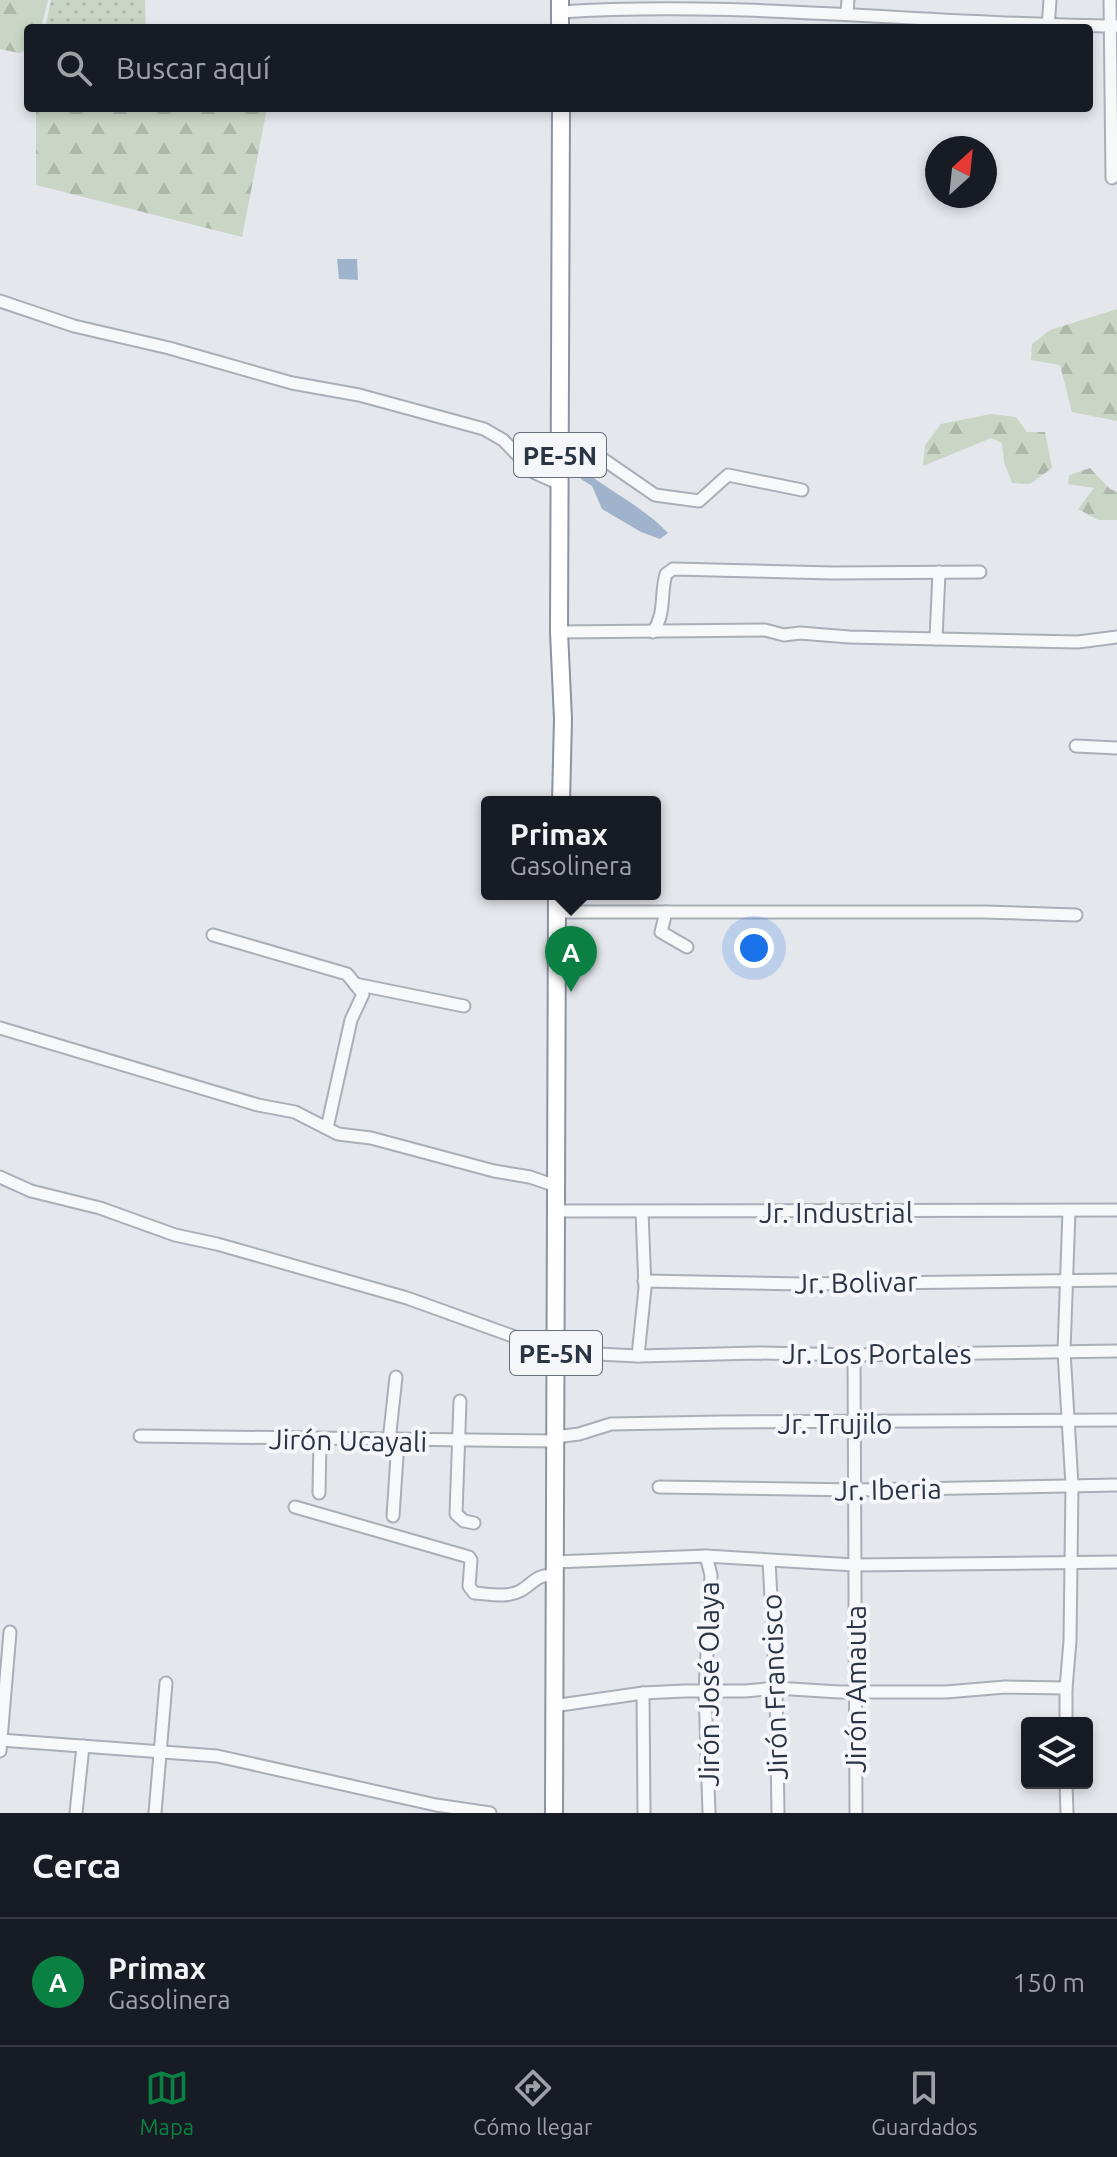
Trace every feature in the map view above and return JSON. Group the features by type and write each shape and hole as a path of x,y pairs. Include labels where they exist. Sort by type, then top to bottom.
{"highway":[{"name":"PE-5N","path":"561,112 561,796"},
{"name":"PE-5N","path":"554,1813 557,900"}],"street":[{"path":"1048,24 1050,0"},
{"path":"1110,0 1113,26 1112,178"},
{"path":"560,13 648,4 780,4 848,6 1028,24"},
{"path":"0,301 74,326 169,348 292,383 359,395 484,429 503,440 535,473 560,484"},
{"path":"560,446 597,455 655,495 699,501 728,475 802,490"},
{"path":"653,632 664,608 666,574 673,569 769,573 980,572"},
{"path":"936,639 939,572"},
{"path":"559,632 765,630 784,635 1078,642 1117,637"},
{"path":"1076,746 1117,748"},
{"path":"557,912 985,912 1076,915"},
{"path":"666,912 659,932 687,947"},
{"path":"213,935 347,974 363,994 351,1020 327,1128"},
{"path":"355,984 464,1006"},
{"path":"0,1028 258,1105 295,1112 338,1134 371,1138 556,1186"},
{"name":"Jr. Los Portales","path":"0,1177 31,1191 100,1208 175,1235 407,1298 518,1338 597,1354 854,1355 1117,1351"},
{"name":"Jr. Industrial","path":"556,1211 1117,1210"},
{"path":"1066,1717 1072,1485 1064,1351 1069,1211"},
{"path":"638,1356 644,1281 642,1212"},
{"name":"Jr. Bolivar","path":"644,1281 803,1284 1117,1280"},
{"name":"Jirón Amauta","path":"854,1355 856,1813"},
{"path":"393,1516 396,1377"},
{"path":"460,1401 456,1514 464,1521 474,1523"},
{"name":"Jr. Trujilo","path":"555,1439 611,1424 639,1422 666,1425 1117,1420"},
{"name":"Jirón Ucayali","path":"140,1436 459,1442 555,1439"},
{"path":"319,1493 320,1440"},
{"name":"Jr. Iberia","path":"659,1487 855,1490 1117,1485"},
{"path":"295,1507 469,1557 469,1586 474,1593 507,1595 522,1591 538,1577 554,1569 706,1556 854,1565 1117,1562"},
{"name":"Jirón José Olaya","path":"706,1556 711,1575 705,1691 709,1813"},
{"name":"Jirón Francisco","path":"769,1561 776,1688 778,1813"},
{"path":"0,1751 10,1632"},
{"path":"155,1813 166,1683"},
{"path":"553,1706 643,1693 776,1688 946,1692 1005,1687 1066,1688"},
{"path":"643,1693 644,1813"},
{"path":"0,1740 217,1756 436,1805 490,1813"},
{"path":"76,1813 83,1746"},
{"path":"1066,1789 1067,1813"}],"green space":[{"path":"0,0 48,0 42,24 24,24 24,51 19,53 0,49"},
{"path":"51,0 145,0 146,24 46,24"},
{"path":"36,112 266,112 242,237 36,185"},
{"path":"1117,309 1117,421 1072,412 1060,365 1031,360 1032,344 1050,330"},
{"path":"991,414 1016,417 1027,432 1045,432 1052,468 1030,484 1012,483 1004,462 1002,443 991,438 923,466 925,445 941,424"},
{"path":"1090,468 1110,489 1117,492 1117,520 1098,520 1078,509 1094,488 1068,484 1069,475"}],"water":[{"path":"337,259 357,259 358,280 339,279"},
{"path":"573,462 668,533 660,539 641,532 602,509 592,486 581,479"}],"place":[{"name":"Primax","path":"571,992"}]}
